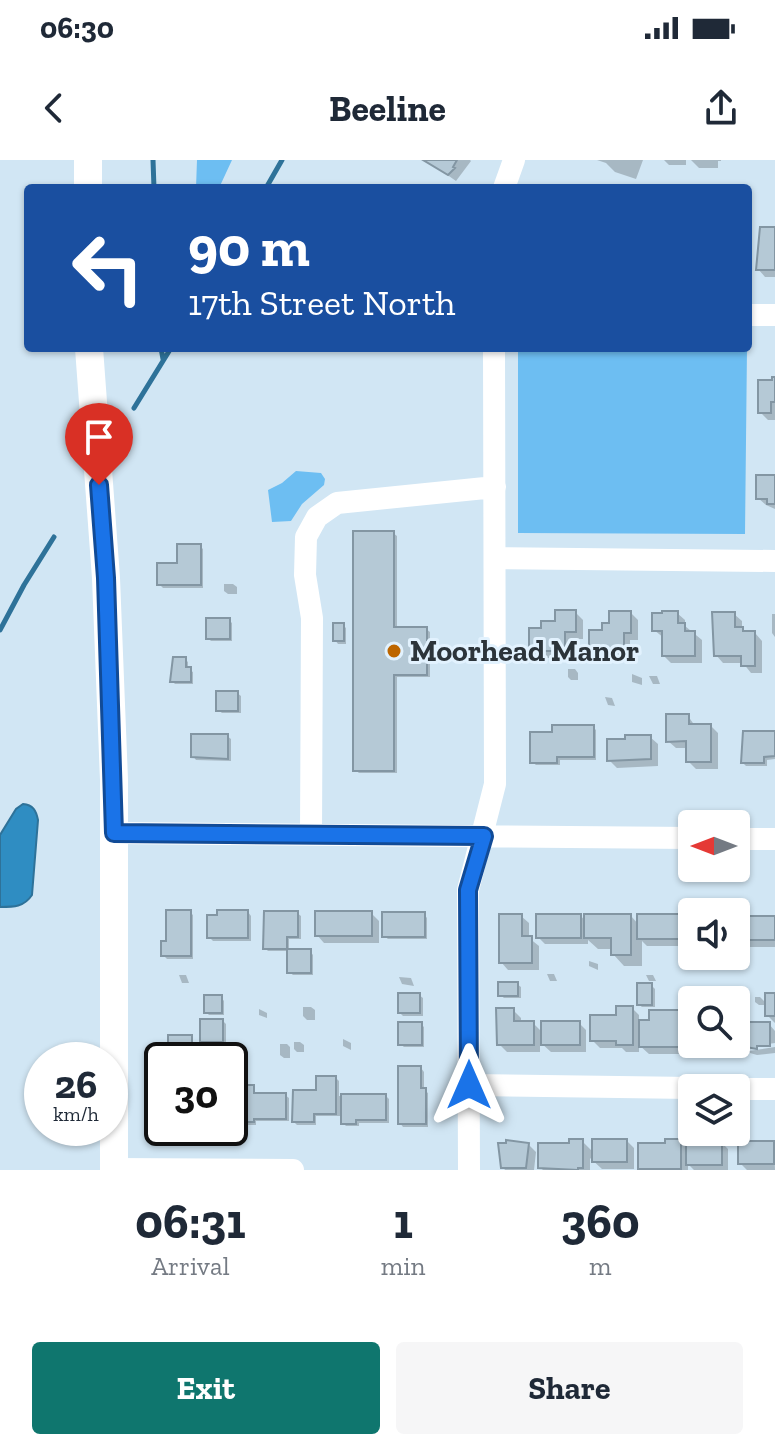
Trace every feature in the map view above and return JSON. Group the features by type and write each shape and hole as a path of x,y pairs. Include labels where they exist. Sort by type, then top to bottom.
{"main road":[{"path":"88,160 88,184"},
{"path":"89,352 106,578 114,833 114,1169"}],"street":[{"path":"505,184 514,160"},
{"path":"752,315 775,315"},
{"path":"469,1170 468,890 495,784 494,352"},
{"path":"311,834 312,618 305,575 306,537 317,517 337,503 495,487"},
{"path":"496,558 775,561"},
{"path":"114,833 678,838"},
{"path":"750,839 775,839"},
{"path":"469,1085 678,1088"},
{"path":"750,1089 775,1089"},
{"path":"114,1169 293,1170"}],"shaded area":[{"path":"197,160 232,160 221,184 196,184"},
{"path":"518,352 747,352 745,534 518,533"},
{"path":"296,471 321,473 325,479 324,485 302,504 291,521 272,522 268,490"},
{"path":"23,804 34,809 38,820 32,895 18,906 0,907 0,835 16,809"}],"building":[{"path":"423,160 457,160 455,168 448,175"},
{"path":"760,227 775,227 775,270 756,270"},
{"path":"775,377 775,402 771,402 771,413 758,413 758,380 772,380"},
{"path":"756,475 775,475 775,504 767,504 767,499 756,499"},
{"name":"Moorhead Manor","path":"353,531 394,531 394,627 427,627 427,640 434,640 434,661 427,661 427,675 394,675 394,771 353,771"},
{"path":"177,544 201,544 201,585 157,585 157,563 177,563"},
{"path":"555,610 576,610 576,632 565,632 565,651 529,651 529,628 541,628 541,621 555,621"},
{"path":"609,611 631,611 631,633 624,633 624,654 589,654 589,630 602,630 602,623 609,623"},
{"path":"678,611 678,623 685,623 685,631 695,631 695,656 662,656 662,631 652,631 652,613"},
{"path":"712,612 735,612 735,627 755,631 755,666 741,666 741,656 714,656"},
{"path":"206,618 230,618 230,639 206,639"},
{"path":"333,623 344,623 344,641 333,641"},
{"path":"173,657 186,657 186,667 191,667 191,682 170,682"},
{"path":"216,691 238,691 238,711 216,711"},
{"path":"666,714 689,714 689,724 711,724 711,762 686,762 686,741 666,742"},
{"path":"552,725 594,725 594,757 557,757 557,763 530,763 530,732 552,732"},
{"path":"743,731 775,731 775,756 764,757 764,763 741,763"},
{"path":"191,734 228,734 228,759 191,757"},
{"path":"625,735 651,735 651,759 607,761 607,739 625,739"},
{"path":"166,910 191,910 191,956 161,956 161,941 166,941"},
{"path":"217,910 248,910 248,938 207,938 207,915 217,915"},
{"path":"264,911 298,911 298,937 287,937 287,949 263,949"},
{"path":"315,911 372,911 372,936 315,936"},
{"path":"382,912 425,912 425,937 382,937"},
{"path":"499,914 522,914 522,936 532,936 532,963 499,963"},
{"path":"536,914 581,914 581,938 536,938"},
{"path":"584,914 631,914 631,955 611,955 611,938 584,938"},
{"path":"637,914 678,914 678,939 637,939"},
{"path":"750,916 775,916 775,940 750,940"},
{"path":"287,949 311,949 311,973 287,973"},
{"path":"498,982 518,982 518,996 498,996"},
{"path":"637,983 652,983 652,1005 637,1005"},
{"path":"398,993 420,993 420,1013 398,1013"},
{"path":"765,993 775,993 775,1016 765,1016"},
{"path":"204,995 222,995 222,1013 204,1013"},
{"path":"616,1006 633,1006 633,1045 616,1045 616,1041 590,1041 590,1015 616,1015"},
{"path":"496,1008 514,1008 514,1021 534,1021 534,1045 497,1045"},
{"path":"649,1010 678,1010 678,1047 639,1047 639,1020 649,1020"},
{"path":"200,1019 223,1019 223,1042 200,1042"},
{"path":"541,1021 580,1021 580,1045 541,1045"},
{"path":"398,1022 422,1022 422,1045 398,1045"},
{"path":"750,1022 770,1022 770,1046 757,1046 757,1049 750,1048"},
{"path":"168,1035 192,1035 192,1042 168,1042"},
{"path":"398,1066 421,1066 421,1088 426,1088 426,1124 398,1124"},
{"path":"316,1076 336,1076 336,1114 314,1114 314,1122 292,1122 293,1090 316,1090"},
{"path":"248,1085 254,1085 254,1093 286,1093 286,1119 254,1119 254,1122 248,1122"},
{"path":"341,1094 386,1094 386,1120 356,1120 356,1124 341,1124"},
{"path":"569,1139 583,1139 583,1168 538,1168 538,1143 569,1143"},
{"path":"592,1139 627,1139 627,1162 592,1162"},
{"path":"665,1139 678,1139 681,1169 638,1169 638,1143 665,1143"},
{"path":"506,1140 529,1143 526,1168 501,1168 498,1143 506,1143"},
{"path":"750,1141 774,1141 774,1164 738,1164 738,1146 750,1146"},
{"path":"686,1146 722,1146 722,1165 686,1165"}],"waterway":[{"path":"153,160 154,184"},
{"path":"268,184 282,160"},
{"path":"162,352 163,359"},
{"path":"134,408 169,352"},
{"path":"0,630 54,537"}],"place":[{"name":"Moorhead Manor","path":"394,651"}],"route":[{"path":"99,485 106,578 114,833 484,836 468,890 469,1085"}]}
